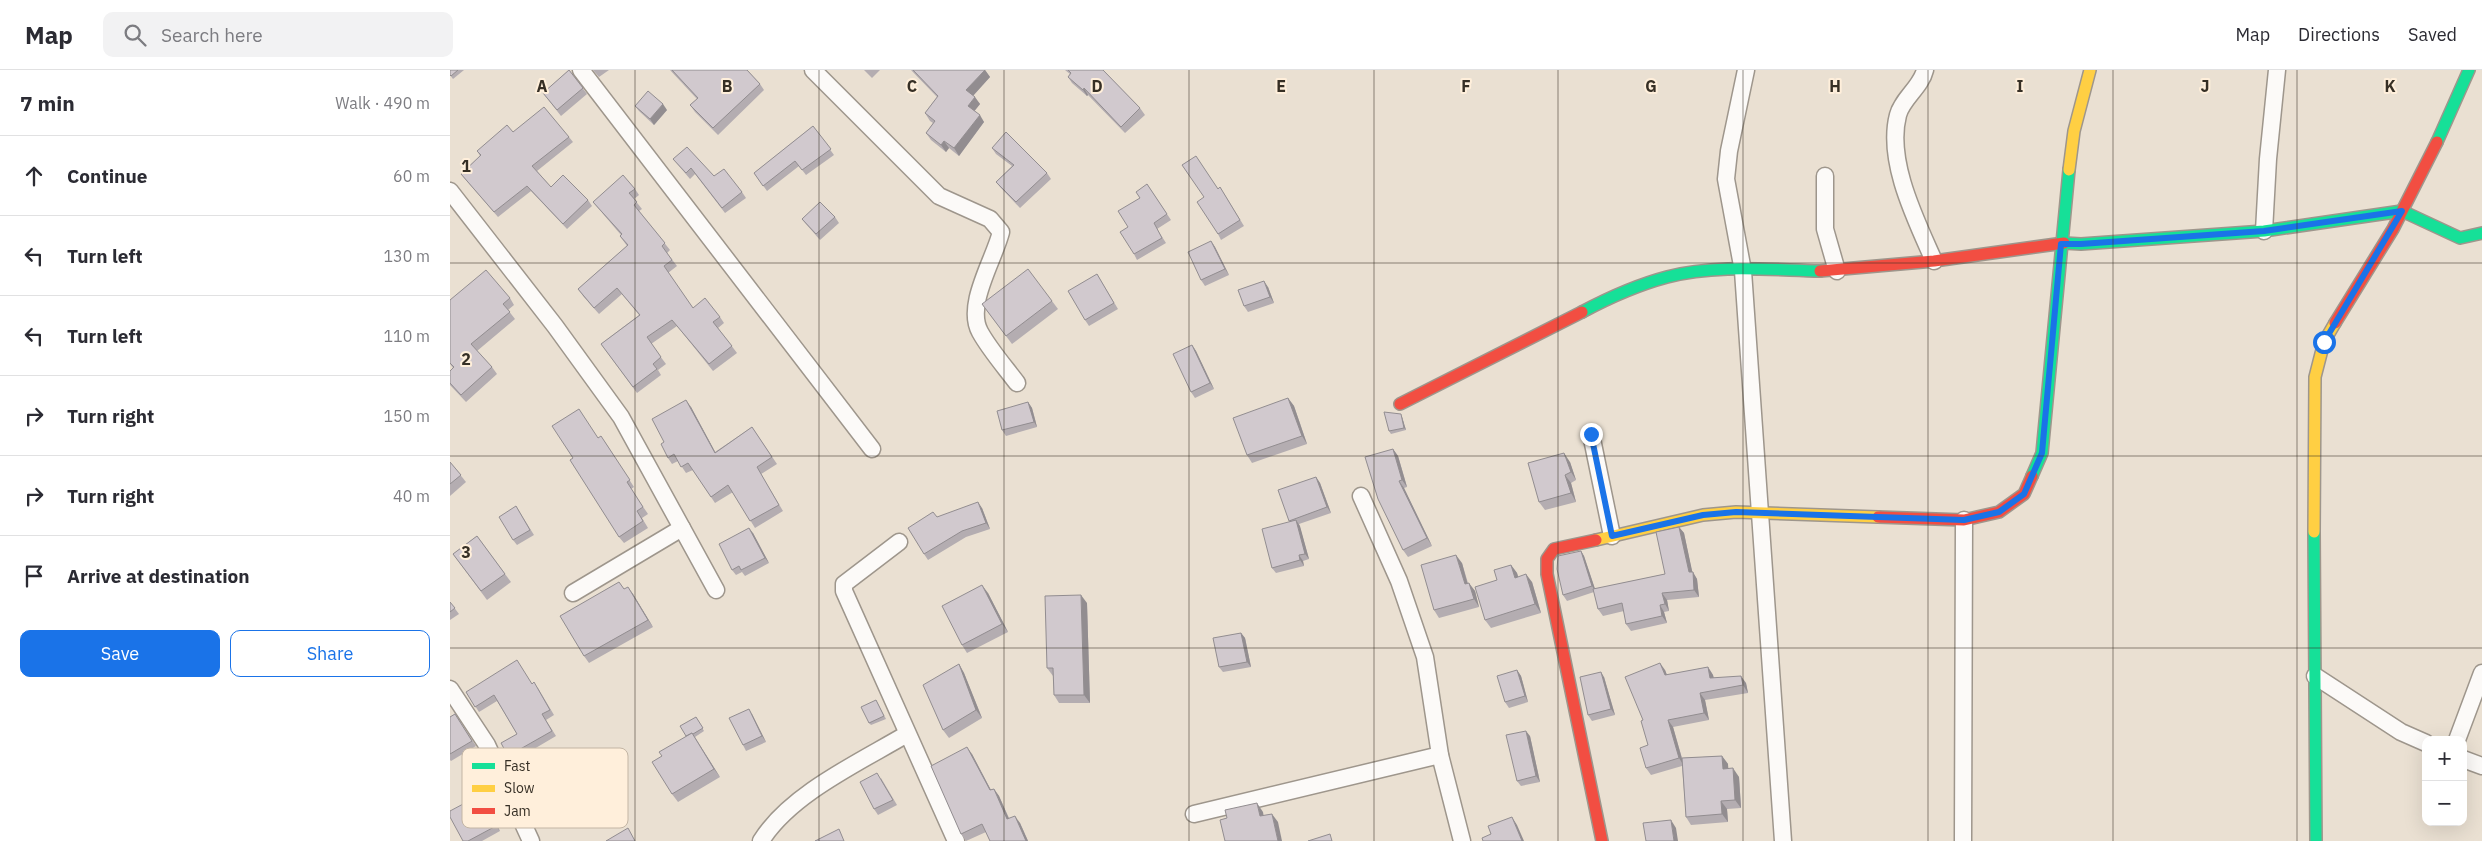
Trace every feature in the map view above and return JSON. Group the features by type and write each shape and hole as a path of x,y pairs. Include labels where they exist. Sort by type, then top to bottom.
{"street":[{"path":"581,70 872,449"},
{"path":"812,70 939,196 990,219 1001,232 997,249 975,304 979,331 1017,383"},
{"path":"1746,70 1729,150 1726,179 1743,271 1783,841"},
{"path":"1925,70 1923,78 1898,113 1894,136 1905,196 1934,261"},
{"path":"1602,841 1547,574 1546,559 1554,548 1703,515 1736,512 1964,520 1999,512 2024,494 2042,453 2061,244 2074,131 2090,70"},
{"path":"2264,231 2268,159 2277,70"},
{"path":"2316,841 2313,429 2315,377 2324,342 2402,211 2451,114 2468,70"},
{"path":"1825,176 1825,229 1837,271"},
{"path":"450,191 555,326 621,418 716,590"},
{"path":"1400,404 1625,290 1669,276 1716,270 1837,271 1934,261 2061,244 2264,231 2402,211 2460,238 2482,233"},
{"path":"1591,434 1612,536"},
{"path":"1361,496 1399,581 1425,658 1440,754 1462,841"},
{"path":"1963,841 1964,520"},
{"path":"573,592 682,528"},
{"path":"899,542 844,584 844,592 956,841"},
{"path":"2458,736 2482,673"},
{"path":"2315,676 2401,732 2422,741"},
{"path":"450,689 488,748"},
{"path":"761,841 789,810 826,783 907,734"},
{"path":"1194,814 1440,754"},
{"path":"2467,760 2482,766"},
{"path":"525,828 531,841"}],"building":[{"path":"450,70 458,70 451,76"},
{"path":"569,70 583,88 557,110 543,93"},
{"path":"672,70 747,70 760,84 713,128 690,105 698,98"},
{"path":"913,70 985,70 966,90 975,97 968,106 980,115 954,148 944,141 941,145 926,133 935,121 925,113 938,96"},
{"path":"1068,70 1103,70 1140,108 1121,127 1084,88 1083,90 1068,77 1071,73"},
{"path":"648,91 663,104 650,119 635,106"},
{"path":"544,107 569,137 532,166 551,187 563,175 588,200 563,224 527,186 494,212 461,174 481,155 477,151 507,125 513,132"},
{"path":"813,126 831,149 802,170 795,161 763,186 754,173"},
{"path":"1006,132 1047,173 1016,202 996,182 1014,165 992,148"},
{"path":"687,147 714,176 724,169 742,192 722,208 691,168 686,173 673,159"},
{"path":"1196,156 1218,189 1220,187 1240,220 1218,234 1197,202 1204,197 1182,165"},
{"path":"623,175 635,189 629,193 637,202 634,205 665,243 662,246 672,260 664,266 693,308 705,298 720,317 713,322 732,346 709,364 672,320 647,337 661,357 653,364 657,369 633,387 601,344 640,315 617,288 594,308 578,289 628,245 620,236 622,234 593,202"},
{"path":"1147,184 1167,214 1154,223 1162,238 1134,254 1120,232 1128,227 1118,211 1140,198 1136,192"},
{"path":"820,202 835,217 816,234 802,219"},
{"path":"1211,241 1225,269 1201,280 1188,252"},
{"path":"1028,269 1052,301 1006,336 982,304"},
{"path":"486,270 510,298 503,304 510,312 471,344 492,367 461,395 450,383 450,371 454,367 450,363 450,300"},
{"path":"1097,274 1114,303 1085,320 1068,291"},
{"path":"1264,281 1270,297 1244,306 1238,290"},
{"path":"1192,345 1210,383 1191,392 1173,354"},
{"path":"1288,398 1302,436 1247,455 1233,418"},
{"path":"686,400 715,453 752,427 772,457 757,467 779,505 750,521 728,485 711,497 688,463 681,467 674,454 668,458 661,444 664,442 652,419"},
{"path":"1028,402 1034,422 1002,430 997,411"},
{"path":"579,409 598,438 601,436 630,480 627,482 643,507 637,511 643,521 619,537 570,460 573,458 552,426"},
{"path":"1384,412 1401,414 1404,428 1389,431"},
{"path":"1393,449 1402,480 1399,481 1427,538 1403,550 1378,499 1365,457"},
{"path":"1564,453 1571,472 1565,475 1571,493 1539,502 1528,463"},
{"path":"450,462 461,475 450,484"},
{"path":"1316,477 1327,507 1289,521 1278,490"},
{"path":"978,502 986,523 962,531 924,554 908,528 933,512 937,517"},
{"path":"516,506 530,530 513,540 499,517"},
{"path":"1296,520 1305,554 1299,555 1300,560 1272,568 1262,529"},
{"path":"1679,527 1689,572 1693,572 1694,590 1662,593 1665,604 1660,605 1662,616 1626,624 1622,603 1598,609 1593,589 1665,574 1656,532"},
{"path":"749,528 765,558 741,570 739,566 732,570 719,544"},
{"path":"477,536 505,574 481,591 453,554"},
{"path":"1581,551 1592,586 1563,595 1557,569 1558,556"},
{"path":"1456,555 1465,584 1469,583 1474,599 1434,610 1421,565"},
{"path":"1511,565 1515,578 1526,574 1535,604 1485,620 1475,587 1497,580 1494,570"},
{"path":"619,582 624,589 628,587 648,620 584,656 560,616"},
{"path":"982,585 1002,624 962,645 942,606"},
{"path":"1081,595 1084,695 1054,695 1053,668 1047,668 1045,596"},
{"path":"450,602 455,608 450,612"},
{"path":"1241,633 1247,662 1219,667 1213,638"},
{"path":"517,660 532,684 534,682 550,710 542,714 552,731 522,748 504,748 501,743 517,734 494,695 475,707 466,692"},
{"path":"1660,663 1665,675 1708,667 1710,678 1741,676 1743,685 1700,693 1704,713 1668,720 1679,758 1646,768 1640,748 1648,745 1641,721 1643,720 1625,677"},
{"path":"959,664 976,710 943,730 923,685"},
{"path":"1517,670 1525,696 1505,702 1497,676"},
{"path":"1601,672 1611,709 1588,715 1580,677"},
{"path":"876,700 884,716 869,723 861,707"},
{"path":"749,709 762,736 743,745 729,718"},
{"path":"455,714 472,741 450,754 450,717"},
{"path":"696,717 703,728 686,736 680,726"},
{"path":"1526,731 1536,776 1517,781 1506,735"},
{"path":"692,733 714,769 672,794 652,762 662,756 659,752"},
{"path":"967,747 990,790 994,789 1007,819 1015,816 1026,841 990,841 982,824 961,834 931,766"},
{"path":"1722,756 1723,769 1733,768 1735,800 1721,801 1722,814 1686,817 1682,758"},
{"path":"877,773 893,800 874,809 860,782"},
{"path":"1257,803 1260,816 1272,814 1278,841 1225,841 1220,820 1227,818 1225,810"},
{"path":"462,805 462,828 492,828 468,841 463,841 450,817 450,811"},
{"path":"1512,817 1522,841 1483,841 1482,838 1491,834 1488,826"},
{"path":"1671,820 1674,841 1646,841 1643,823"},
{"path":"628,828 635,841 606,841"},
{"path":"839,829 844,841 815,841"},
{"path":"1330,834 1332,841 1308,841"}],"traffic: fast":[{"path":"2437,142 2469,70"},
{"path":"2032,476 2042,453 2069,170"},
{"path":"2064,243 2081,244 2264,231 2402,211 2460,238 2482,233"},
{"path":"1582,312 1613,296 1634,288 1656,280 1686,273 1724,269 1820,271"},
{"path":"2314,532 2316,841"}],"traffic: slow":[{"path":"2069,170 2074,131 2090,70"},
{"path":"2314,532 2315,377 2324,342 2335,323"},
{"path":"1596,540 1703,515 1736,512 1878,517"}],"traffic: jam":[{"path":"2335,323 2393,229 2437,142"},
{"path":"1820,271 1934,261 2064,243"},
{"path":"1400,404 1582,312"},
{"path":"1878,517 1964,520 1999,512 2024,494 2032,476"},
{"path":"1596,540 1554,549 1547,559 1547,574 1602,841"}],"route":[{"path":"1591,434 1612,536 1703,515 1736,512 1964,520 1999,512 2024,494 2042,453 2061,244 2264,231 2402,211 2324,342"}]}
